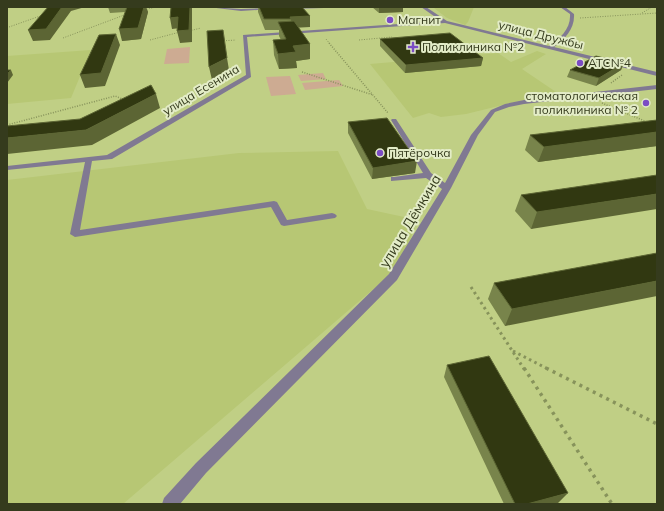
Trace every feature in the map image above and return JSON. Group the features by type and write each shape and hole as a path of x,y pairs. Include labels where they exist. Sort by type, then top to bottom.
{"street":[{"path":"210,7 241,10 276,8"},
{"path":"284,8 356,7"},
{"name":"улица Дружбы","path":"423,7 445,22 657,74"},
{"path":"550,48 564,38 572,18 572,14 562,7"},
{"path":"245,40 245,36 445,22"},
{"name":"улица Есенина","path":"7,168 109,157 249,76 245,40"},
{"name":"улица Дёмкина","path":"170,504 201,468 393,277 447,188 475,136 493,111 507,105 524,102 657,87"},
{"path":"394,120 428,175 447,188"},
{"path":"89,159 75,234 274,204 284,224 332,216"},
{"path":"394,179 428,175"}],"path":[{"path":"138,12 156,7"},
{"path":"640,14 652,7"},
{"path":"63,38 131,13"},
{"path":"572,18 657,13"},
{"path":"9,27 44,15"},
{"path":"150,40 200,28"},
{"path":"313,32 324,37 394,120"},
{"path":"359,40 392,37"},
{"path":"217,41 245,40"},
{"path":"302,72 373,95"},
{"path":"596,94 599,102 650,123"},
{"path":"7,125 115,96 127,101"},
{"path":"471,287 612,504"},
{"path":"513,351 657,424"}],"shaded area":[{"path":"474,7 468,22 465,25 447,18 434,8"},
{"path":"190,47 189,63 164,64 167,49"},
{"path":"91,50 71,98 7,104 7,56"},
{"path":"537,51 546,54 522,69 556,92 466,114 441,117 429,113 413,118 370,64 498,53 511,62"},
{"path":"323,73 326,79 301,81 298,75"},
{"path":"290,76 296,94 271,96 266,77"},
{"path":"339,80 343,86 305,90 302,83"},
{"path":"338,151 367,209 418,220 399,267 123,504 7,504 7,180 239,153"}],"building":[{"path":"48,7 62,7 46,29 28,30"},
{"path":"127,7 144,7 138,28 119,29"},
{"path":"171,7 190,7 189,30 177,31 178,17 170,18"},
{"path":"259,7 302,7 310,16 290,17 291,19 264,19"},
{"path":"294,21 310,44 293,46 296,52 278,54 273,40 286,39 278,22"},
{"path":"223,30 227,58 209,67 207,31"},
{"path":"450,33 483,58 406,65 380,39"},
{"path":"116,34 101,73 80,75 99,35"},
{"path":"596,56 624,63 599,78 570,70"},
{"path":"151,85 156,94 86,130 7,138 7,126 80,119"},
{"name":"Пятёрочка","path":"387,118 417,161 373,168 348,122"},
{"path":"657,120 657,132 544,147 530,135"},
{"path":"657,175 657,194 537,212 521,195"},
{"path":"657,253 657,281 512,309 494,283"},
{"path":"489,356 568,493 527,504 515,504 447,365"}],"place":[{"name":"Магнит","path":"390,20"},
{"name":"Поликлиника №2","path":"413,47"},
{"name":"АТС№4","path":"580,63"},
{"name":"стоматологическая поликлиника № 2","path":"646,103"},
{"name":"Пятёрочка","path":"380,153"}]}
